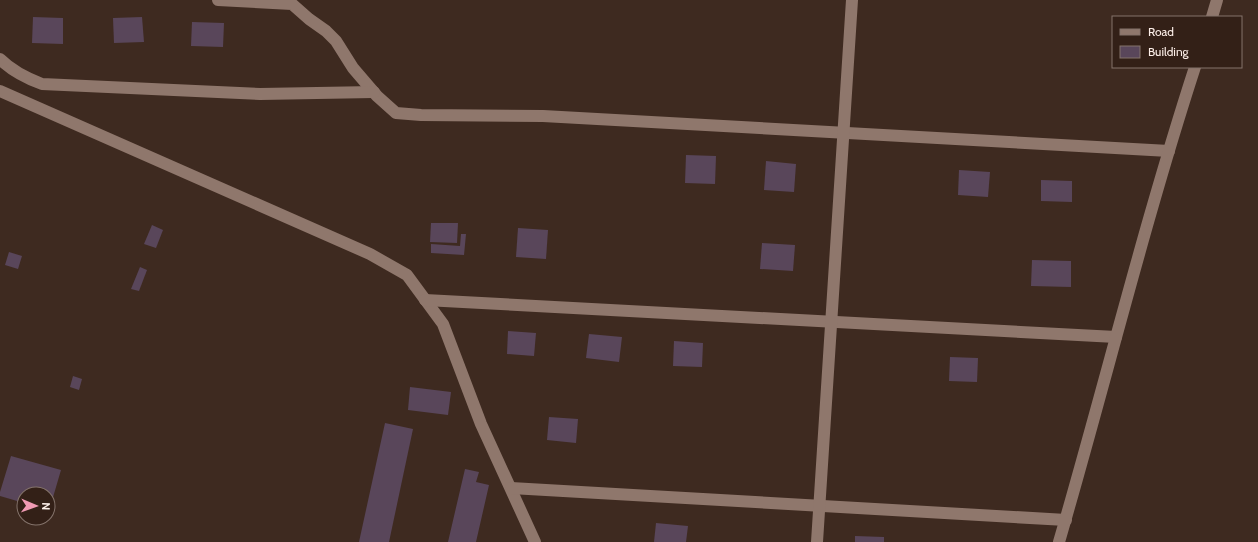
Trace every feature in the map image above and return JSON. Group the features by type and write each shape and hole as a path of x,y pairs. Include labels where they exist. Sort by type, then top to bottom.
{"street":[{"path":"218,0 292,4 309,19 326,30 336,41 353,68 374,92 396,113 422,115 543,116 1169,151"},
{"path":"817,542 852,0"},
{"path":"1212,16 1217,0"},
{"path":"0,59 8,68 27,79 42,84 260,94 374,92"},
{"path":"1059,542 1132,276 1195,68"},
{"path":"0,91 370,254 407,275 443,324 481,424 535,542"},
{"path":"425,300 1116,337"},
{"path":"511,488 1066,520"}],"building":[{"path":"33,17 63,18 63,44 32,43"},
{"path":"142,17 144,42 114,43 113,18"},
{"path":"192,22 224,23 223,47 191,46"},
{"path":"686,155 716,156 715,184 685,183"},
{"path":"766,161 796,164 794,192 764,190"},
{"path":"959,170 990,172 988,197 958,195"},
{"path":"1041,180 1072,181 1072,202 1041,201"},
{"path":"431,223 458,223 457,243 430,242"},
{"path":"152,225 163,230 156,248 144,244"},
{"path":"518,228 548,230 546,259 516,257"},
{"path":"461,234 466,234 464,255 431,253 431,244 460,246"},
{"path":"762,243 795,245 793,271 760,269"},
{"path":"9,252 22,256 18,269 5,265"},
{"path":"1032,260 1071,261 1071,287 1031,286"},
{"path":"140,267 147,270 139,291 131,289"},
{"path":"508,331 536,333 534,356 507,354"},
{"path":"589,334 622,337 619,362 586,358"},
{"path":"674,341 703,343 702,367 673,366"},
{"path":"950,357 978,358 977,382 949,381"},
{"path":"73,376 82,379 79,390 70,387"},
{"path":"410,387 451,392 448,415 408,410"},
{"path":"549,417 578,419 576,443 547,440"},
{"path":"385,423 413,429 389,542 359,542"},
{"path":"11,456 61,470 56,487 16,486 16,501 0,496"},
{"path":"465,469 479,472 476,482 489,485 476,542 448,542"},
{"path":"656,523 688,526 686,542 654,542"},
{"path":"855,536 884,537 884,542 855,542"}]}
